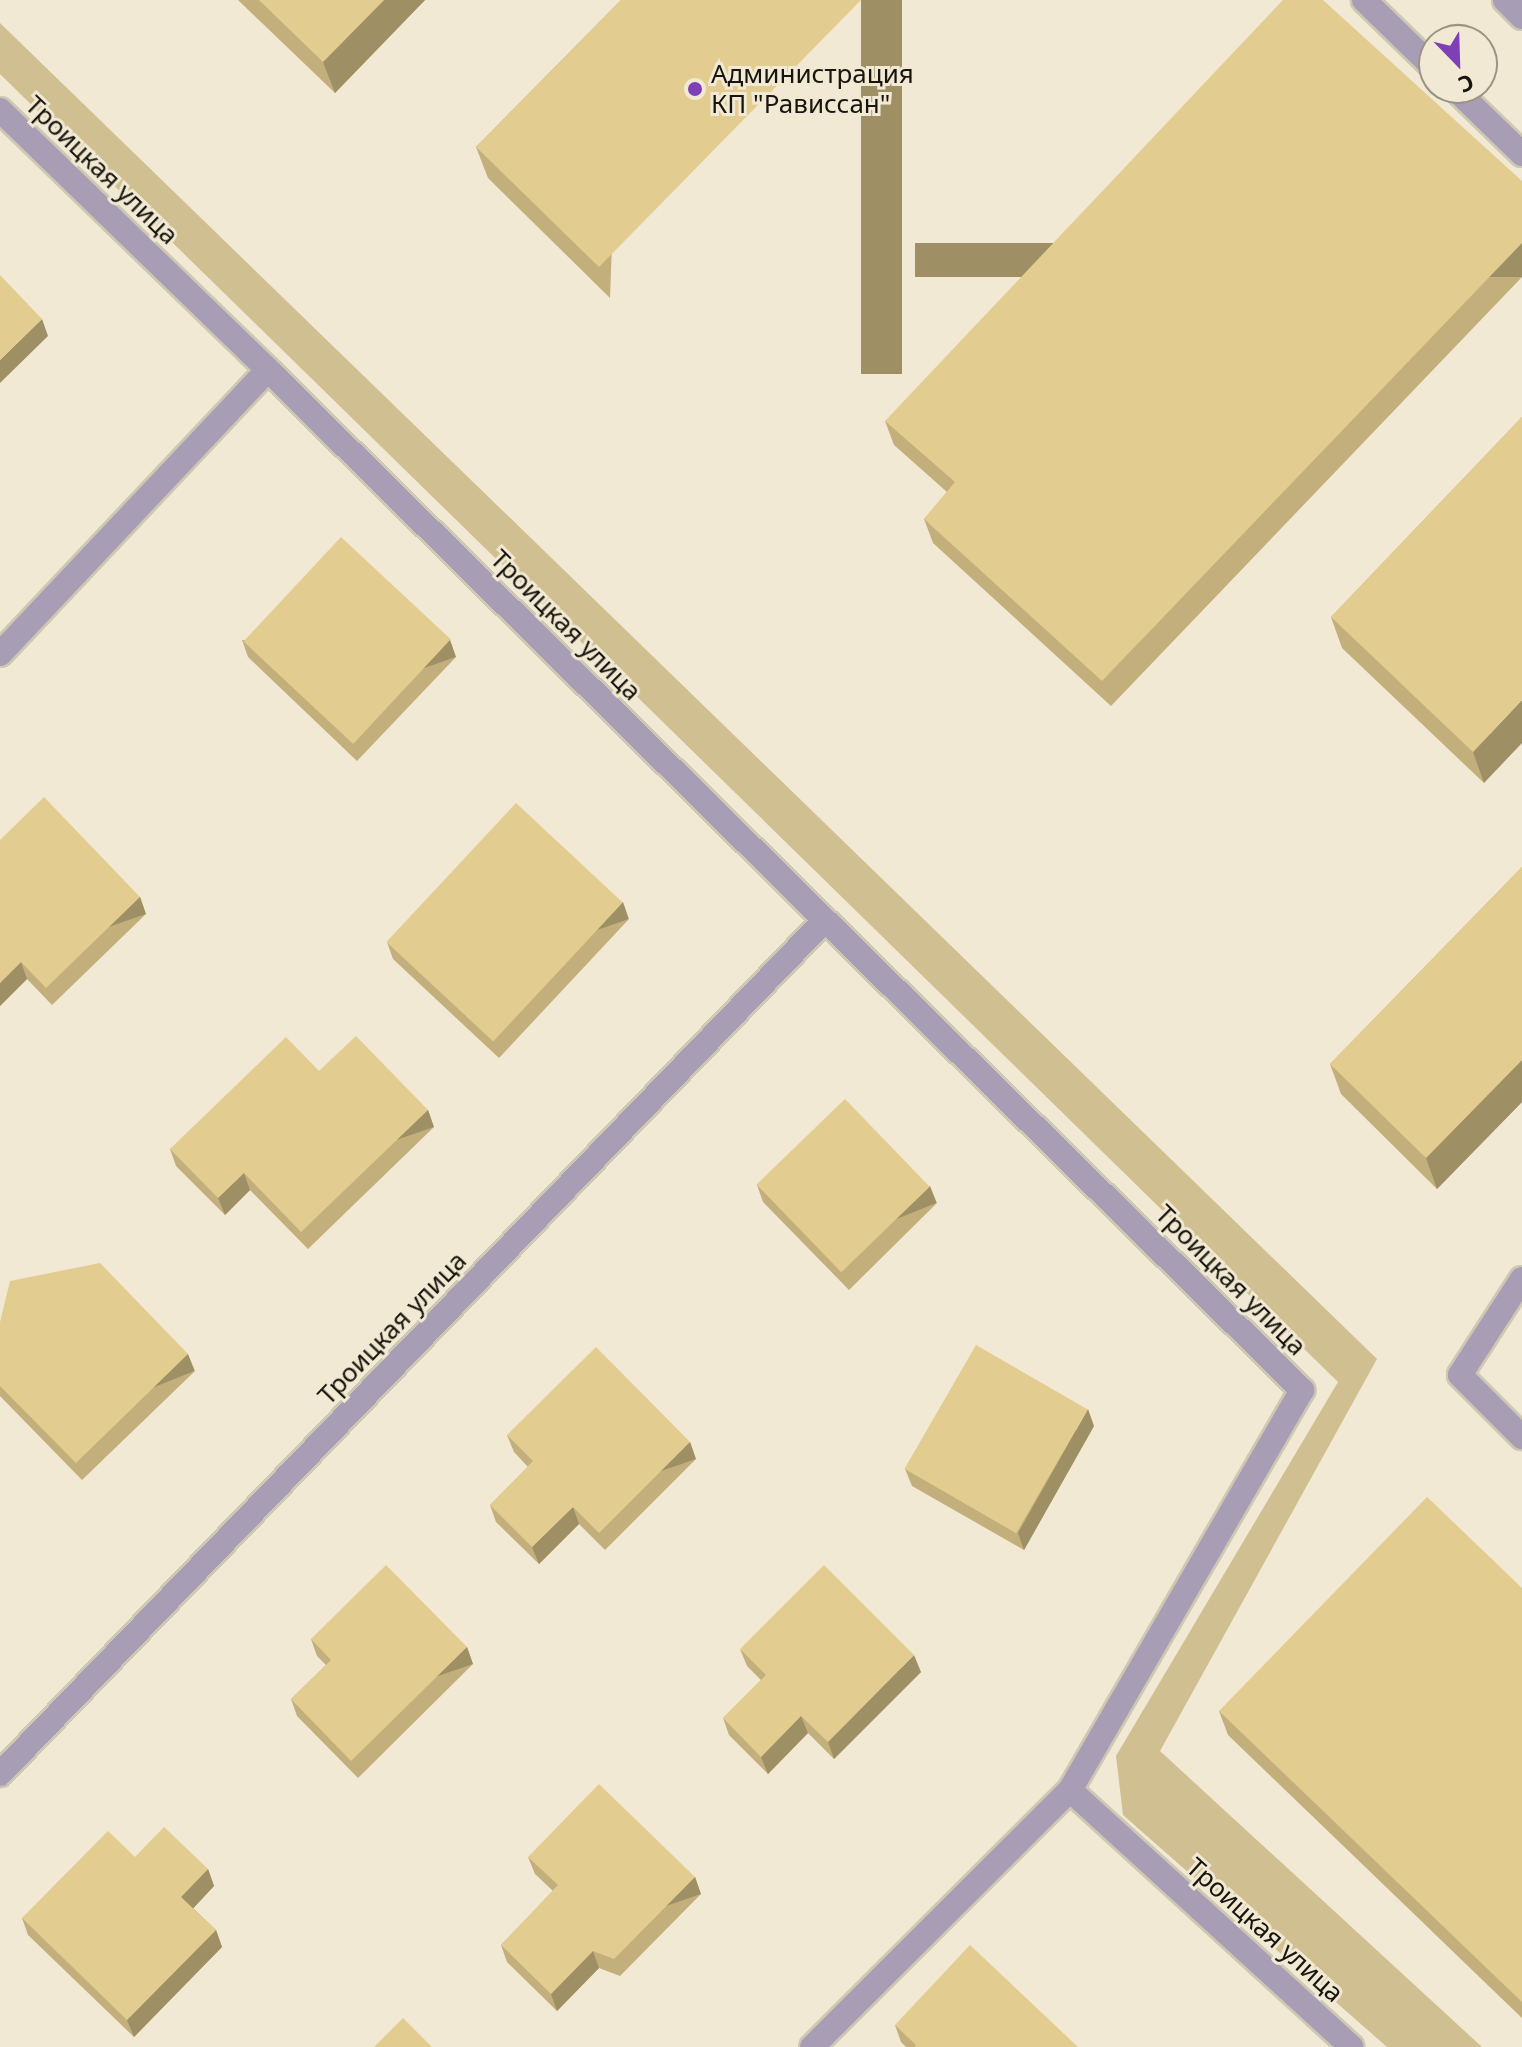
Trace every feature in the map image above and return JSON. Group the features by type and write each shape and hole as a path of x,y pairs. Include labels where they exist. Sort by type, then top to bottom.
{"street":[{"path":"1364,0 1418,52"},
{"path":"1505,0 1522,17"},
{"path":"1470,104 1522,154"},
{"name":"Троицкая улица","path":"0,110 268,370 1302,1390 1070,1790 812,2047"},
{"path":"0,654 268,370"},
{"name":"Троицкая улица","path":"0,1774 825,920"},
{"path":"1522,1279 1460,1375 1522,1437"},
{"name":"Троицкая улица","path":"1070,1790 1351,2047"}],"shaded area":[{"path":"0,23 1377,1359 1160,1751 1482,2047 1387,2047 1123,1815 1116,1756 1338,1382 0,74"}],"building":[{"path":"259,0 384,0 323,62"},
{"name":"Администрация КП \"Рависсан\"","path":"621,0 861,0 599,267 476,147"},
{"path":"1283,0 1323,0 1418,86 1418,104 1437,104 1522,181 1522,243 1102,681 924,519 955,482 885,421"},
{"path":"0,275 42,319 0,360"},
{"path":"1522,417 1522,700 1473,752 1331,617"},
{"path":"341,537 451,639 353,744 243,642"},
{"path":"44,797 140,897 46,988 21,962 0,983 0,840"},
{"path":"516,803 623,903 493,1042 386,942"},
{"path":"1522,867 1522,1060 1426,1158 1330,1064"},
{"path":"356,1036 428,1110 301,1232 244,1173 218,1198 170,1149 286,1037 319,1071"},
{"path":"845,1099 930,1187 841,1272 757,1184"},
{"path":"100,1263 188,1354 76,1463 0,1386 0,1322 10,1281"},
{"path":"976,1345 1088,1410 1016,1533 904,1469"},
{"path":"596,1347 690,1442 599,1533 573,1507 532,1547 490,1505 533,1461 507,1435"},
{"path":"1427,1497 1522,1588 1522,2002 1219,1711"},
{"path":"386,1565 467,1647 351,1761 291,1699 331,1660 311,1639"},
{"path":"824,1565 914,1655 828,1742 801,1716 761,1757 723,1718 766,1675 740,1649"},
{"path":"599,1784 695,1877 614,1959 593,1951 551,1994 501,1945 558,1885 528,1857"},
{"path":"164,1827 208,1869 181,1897 216,1930 127,2020 22,1918 108,1831 135,1857"},
{"path":"970,1945 1078,2047 914,2047 916,2045 895,2025"},
{"path":"403,2018 432,2047 374,2047"}],"place":[{"name":"Администрация КП \"Рависсан\"","path":"695,89"}]}
